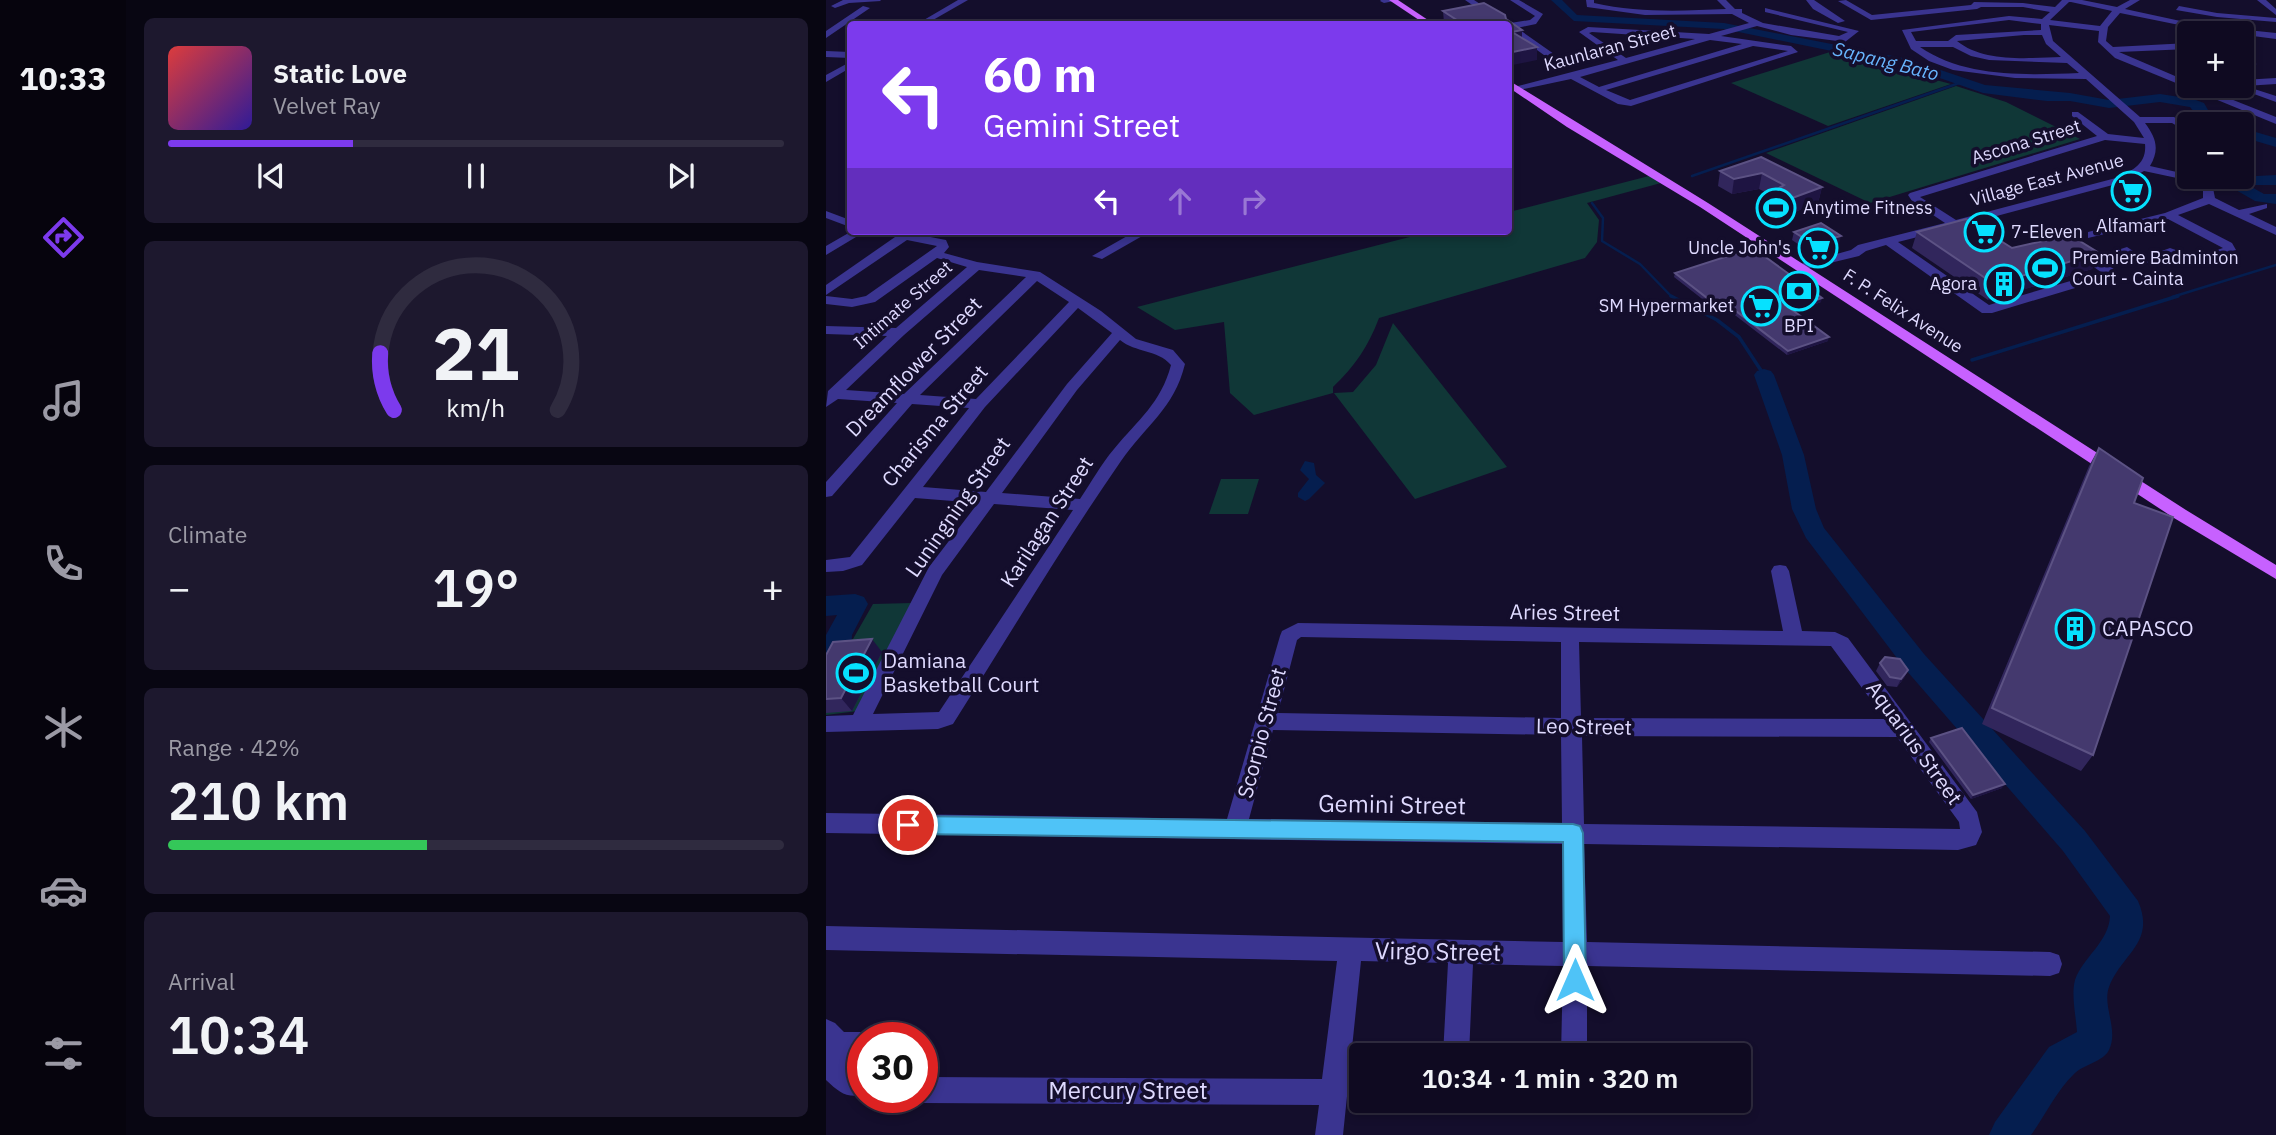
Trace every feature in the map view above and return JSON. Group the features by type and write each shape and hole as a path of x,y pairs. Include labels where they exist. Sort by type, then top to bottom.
{"main road":[{"path":"1390,0 1415,21"},
{"path":"1390,0 1425,21"},
{"name":"F. P. Felix Avenue","path":"1512,79 1525,91 1809,262 2276,561"},
{"name":"F. P. Felix Avenue","path":"1809,262 2180,514 2276,573"}],"street":[{"path":"926,21 964,0"},
{"path":"1469,0 1503,21"},
{"path":"1512,25 1533,22 1540,16 1514,0"},
{"path":"1590,0 1590,5 1608,8 1674,12 1794,8"},
{"path":"1721,0 1731,11 1755,24 1845,39 1855,30 1780,15 1768,10"},
{"path":"1853,0 1841,2 1871,18 1977,7 1971,2"},
{"path":"1953,44 1955,38 2024,32 2045,33 2045,21 2069,0 2177,22"},
{"path":"2136,0 2117,10 2102,29 2102,42 2119,56 2177,81"},
{"path":"2158,19 2199,0"},
{"path":"2261,0 2274,9"},
{"path":"831,6 848,1 877,1"},
{"path":"1672,1 1674,12"},
{"path":"1971,2 2056,10"},
{"path":"1810,5 1839,19 1842,22 1838,25"},
{"path":"1854,10 1892,5"},
{"path":"826,35 866,8 831,6"},
{"path":"826,22 854,7"},
{"path":"2179,8 2217,15 2276,19"},
{"path":"2087,76 2015,77 1972,70 1942,62 1918,51 1911,44 1906,32 1910,27 2001,18 2102,29"},
{"name":"Kaunlaran Street","path":"1525,91 1755,24"},
{"path":"1512,27 1551,56"},
{"path":"1572,76 1621,102 1631,103 1794,52 1756,43 1710,37 1591,29 1583,32 1625,61"},
{"name":"Village East Avenue","path":"1809,262 1856,253 1862,248 2120,180 2135,175 2144,168 2150,157 2151,142 2138,120 2068,60 2049,42 2045,33"},
{"path":"2254,34 2276,36"},
{"path":"2254,34 2276,46"},
{"path":"1598,90 1756,43"},
{"path":"1911,44 1953,44 1996,58 2068,60"},
{"path":"2111,50 2177,47"},
{"path":"826,54 847,55"},
{"path":"826,79 847,67"},
{"path":"2254,82 2276,81"},
{"path":"2254,92 2276,99"},
{"path":"2219,98 2276,121"},
{"path":"2075,114 2105,137"},
{"path":"2138,120 2177,122"},
{"name":"Ascona Street","path":"1954,224 1914,196 2105,137 2151,142"},
{"path":"2144,168 2195,179 2207,186 2209,200"},
{"path":"2173,173 2177,172"},
{"path":"2092,235 2169,215 2209,200 2276,231"},
{"path":"2238,214 2263,206"},
{"path":"826,214 847,223"},
{"path":"2150,260 2170,253 2196,261 2216,256 2230,248 2169,215"},
{"path":"1954,224 1974,237"},
{"path":"826,251 853,235"},
{"path":"826,300 852,303 870,299 943,247 942,243 900,235"},
{"path":"1098,256 1137,235"},
{"path":"826,291 905,236"},
{"path":"1888,241 1987,310 2111,273 2109,269 2067,242"},
{"path":"2096,261 2127,251"},
{"path":"935,254 976,266 1037,275 1120,332"},
{"path":"2216,256 2233,266"},
{"name":"Intimate Street","path":"829,398 899,332 976,266"},
{"name":"Dreamflower Street","path":"826,492 908,399 1037,275"},
{"name":"Charisma Street","path":"826,565 843,565 856,561 980,404 1076,302"},
{"path":"826,343 832,330 899,332"},
{"name":"Karilagan Street","path":"858,724 938,721 946,718 1117,455 1155,414 1172,387 1178,364 1168,354 1131,342 1120,332"},
{"name":"Luningning Street","path":"858,724 935,572 1072,387 1120,332"},
{"path":"829,398 908,399 980,404"},
{"path":"909,492 1085,505"},
{"path":"1780,571 1794,638"},
{"name":"Aries Street","path":"1289,636 1298,630 1827,638 1841,643"},
{"name":"Scorpio Street","path":"1235,830 1289,636"},
{"path":"1570,636 1574,1043"},
{"name":"Aquarius Street","path":"1841,643 1969,819 1972,832 1968,838 1958,840"},
{"name":"Leo Street","path":"1265,721 1571,727 1904,728"},
{"path":"826,724 858,724"},
{"name":"Gemini Street","path":"826,823 1958,840"},
{"name":"Virgo Street","path":"826,938 2050,964"},
{"path":"1329,1135 1350,950"},
{"path":"1457,1043 1461,953"},
{"path":"842,1041 834,1070 847,1081"},
{"name":"Mercury Street","path":"938,1090 1335,1092"}],"green space":[{"path":"1830,52 1951,84 1828,126 1731,83"},
{"path":"1956,86 2006,102 2080,139 1870,203 1766,153"},
{"path":"1649,176 1661,183 1587,203 1599,220 1597,242 1585,258 1379,318 1365,347 1333,387 1333,393 1254,415 1230,393 1224,322 1175,330 1137,307 1417,235 1512,235 1512,211"},
{"path":"1393,323 1507,467 1415,499 1334,393 1353,392 1376,365"},
{"path":"1221,479 1259,479 1248,514 1209,514"},
{"path":"912,603 858,711 826,715 826,641 853,639 873,604"}],"water":[{"path":"1305,461 1314,463 1316,475 1325,483 1305,501 1298,497 1298,493 1309,479 1300,470"}],"building":[{"path":"1484,3 1505,15 1509,21 1458,21 1443,11"},
{"path":"1512,23 1522,30 1512,32"},
{"path":"1512,32 1537,47 1512,52"},
{"path":"1761,157 1822,187 1779,203 1765,196 1784,185 1762,173 1734,179 1720,171"},
{"path":"1966,219 2012,248 2070,235 2099,253 1994,284 1917,232"},
{"path":"1821,223 1841,236 1813,244 1794,232"},
{"name":"SM Hypermarket","path":"1753,248 1822,298 1791,309 1829,337 1788,351 1728,305 1720,308 1675,273"},
{"name":"CAPASCO","path":"2099,448 2143,478 2134,503 2173,517 2093,755 1992,708"},
{"path":"872,639 841,698 826,699 826,655 833,642"},
{"path":"1885,657 1900,659 1908,670 1901,679 1890,677 1880,663"},
{"path":"1962,728 2005,784 1973,795 1931,738"}],"waterway":[{"name":"Sapang Bato","path":"1556,0 1574,18 1724,26 1908,63 1983,89 2047,97 2070,97 2109,104 2160,98 2193,103 2202,112"},
{"path":"1692,176 1962,82"},
{"name":"Sapang Bato","path":"2254,136 2276,143"},
{"path":"2276,180 2239,181 2237,186 2261,198 2276,199"},
{"path":"1592,203 1603,218 1602,241 1640,264 1671,296"},
{"path":"2172,297 2276,265"},
{"path":"1671,296 1717,320 1739,337 1764,375"},
{"path":"1972,360 2178,296"},
{"path":"1764,375 1793,455 1804,509 1814,532 1915,662 2074,841 2126,912 2126,933 2091,984 2095,1041 2062,1060 2008,1135"},
{"path":"826,606 855,604 839,635 838,651 826,676"}],"place":[{"name":"Alfamart","path":"2131,191"},
{"name":"Anytime Fitness","path":"1776,208"},
{"name":"7-Eleven","path":"1984,232"},
{"name":"Uncle John's","path":"1818,248"},
{"name":"Premiere Badminton Court - Cainta","path":"2045,268"},
{"name":"Agora","path":"2004,284"},
{"name":"BPI","path":"1799,291"},
{"name":"SM Hypermarket","path":"1761,306"},
{"name":"CAPASCO","path":"2075,629"},
{"name":"Damiana Basketball Court","path":"856,673"}],"route":[{"path":"908,825 1573,833 1575,980"}]}
